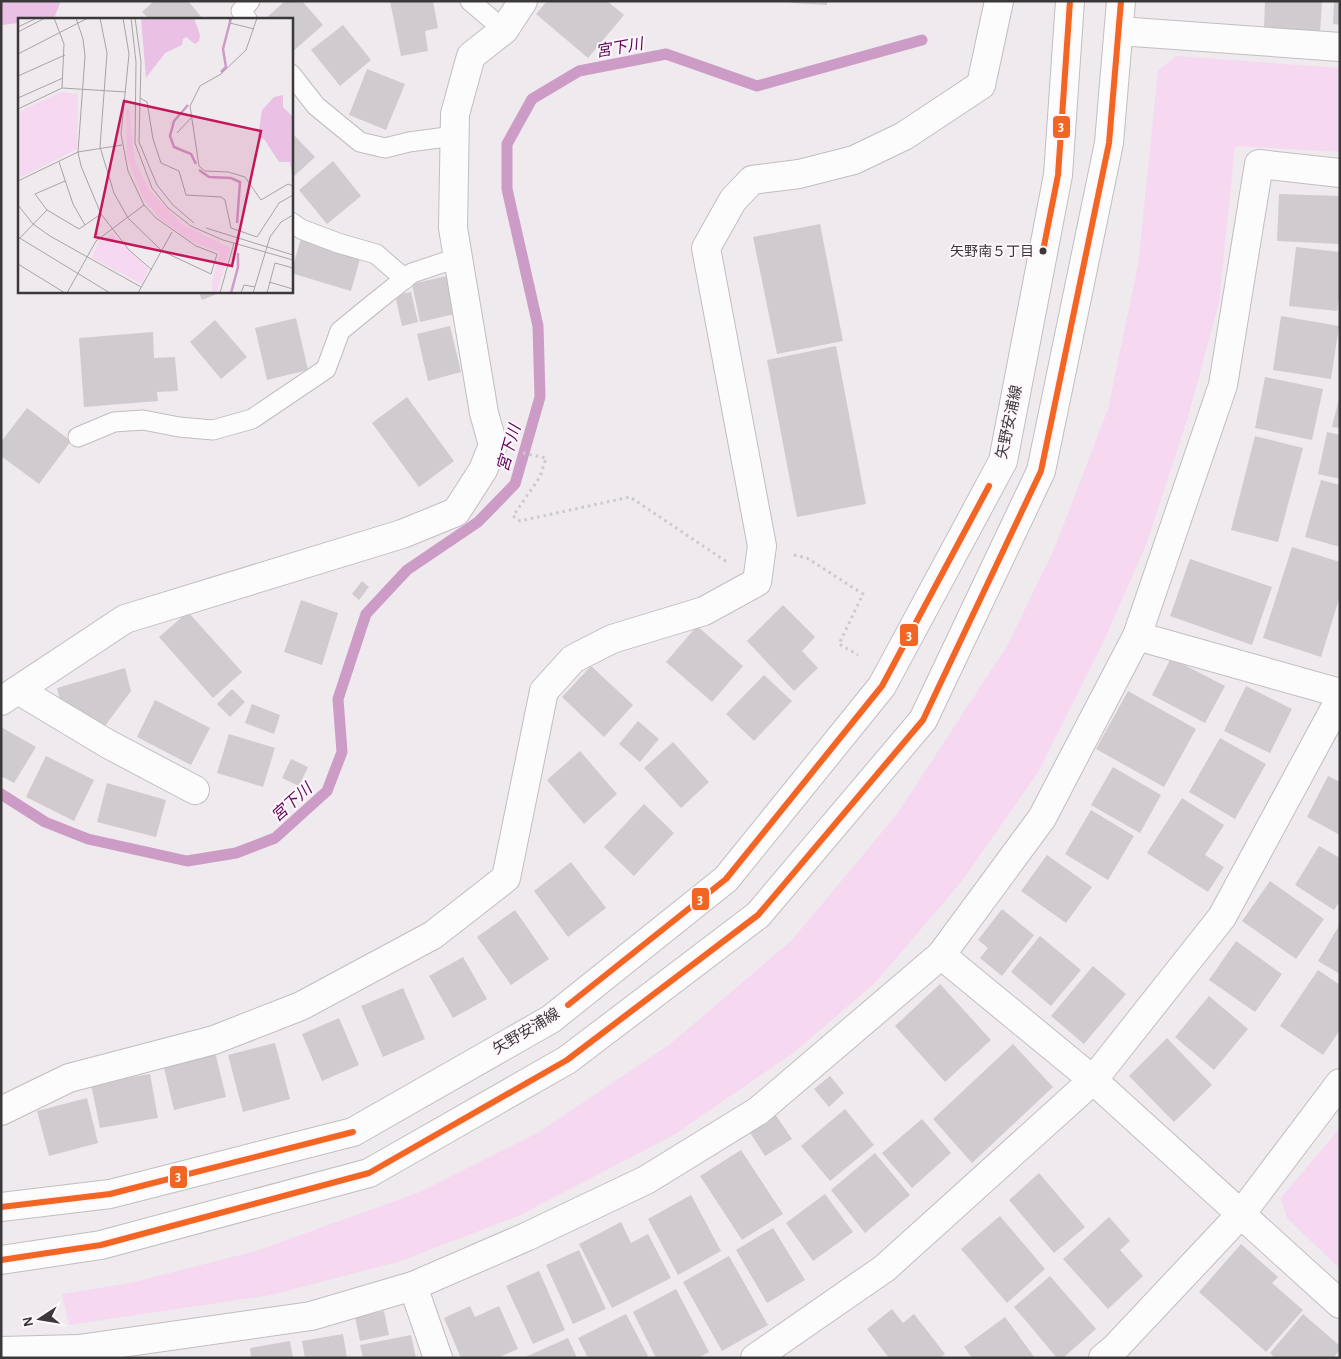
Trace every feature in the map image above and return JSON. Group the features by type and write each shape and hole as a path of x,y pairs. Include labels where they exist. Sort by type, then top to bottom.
{"street":[{"path":"10,696 125,619 402,534 456,512 482,470 493,445 484,413 453,228 455,114 471,56 504,30 523,1"},
{"path":"1,1111 69,1078 214,1040 301,1006 433,935 506,878 544,691 573,659 612,639 704,611 757,582 762,546 706,248 733,200 752,180 799,174 854,160 904,136 981,85 999,1"},
{"name":"矢野安浦線","path":"1,1207 110,1194 353,1132 551,1019 726,879 882,686 1003,461 1058,174 1070,1"},
{"path":"1,1260 101,1245 369,1173 567,1060 758,915 923,720 1041,471 1108,143 1121,1"},
{"path":"1119,31 1340,47"},
{"path":"1,1352 79,1349 312,1316 413,1286 526,1237 646,1180 758,1111 941,955 1042,818 1137,636 1223,385 1258,164 1340,173"},
{"path":"1137,636 1340,693"},
{"path":"10,696 108,744 195,790"},
{"path":"754,1358 885,1268 1093,1080 1222,917 1340,699"},
{"path":"941,955 1093,1080 1340,1304"},
{"path":"1115,1355 1241,1214 1340,1083"},
{"path":"413,1286 438,1358"}],"lane":[{"path":"246,18 241,11 250,1"},
{"path":"470,1 504,30"},
{"path":"292,75 316,106 360,142 384,148 409,142 454,136"},
{"path":"292,223 301,229 338,244 376,254 405,279"},
{"path":"78,437 114,422 143,420 179,427 212,430 252,419 326,369 340,331 412,273 457,258"}],"path":[{"path":"534,456 546,458 540,477 513,516 520,521 630,497 757,582"},
{"path":"807,558 863,594 839,644 858,655"}],"shaded area":[{"path":"1,1 61,1 54,18 18,18 18,23 1,25"},
{"path":"1176,56 1340,68 1340,152 1235,146 1219,303 1187,420 1146,545 1102,645 1037,774 961,882 875,983 793,1053 672,1136 518,1216 401,1261 271,1295 69,1325 62,1294 130,1283 256,1251 420,1192 539,1132 669,1045 792,940 897,814 1007,646 1055,547 1108,409 1138,265 1158,71"},
{"path":"1340,1128 1340,1269 1287,1218 1281,1198"}],"building":[{"path":"154,1 188,1 202,18 148,18 142,12"},
{"path":"285,1 302,1 323,25 292,52 292,18 266,18"},
{"path":"390,1 433,1 438,28 425,31 428,51 401,56"},
{"path":"547,1 607,1 624,15 588,58 536,14"},
{"path":"791,1 827,1 827,5 791,3"},
{"path":"1265,1 1322,1 1320,33 1264,30"},
{"path":"1334,1 1340,1 1340,25 1333,24"},
{"path":"343,25 371,60 340,86 311,50"},
{"path":"367,69 405,84 386,130 349,115"},
{"path":"292,133 315,157 292,178"},
{"path":"333,161 361,196 327,224 299,190"},
{"path":"1279,194 1340,196 1340,244 1277,241"},
{"path":"820,224 843,341 777,354 753,237"},
{"path":"302,235 362,252 351,291 292,273"},
{"path":"1296,247 1340,252 1340,292 1337,311 1289,306"},
{"path":"451,275 459,313 420,322 412,284"},
{"path":"198,292 222,292 202,300"},
{"path":"411,292 418,322 402,326 395,295"},
{"path":"1281,316 1339,326 1331,379 1273,370"},
{"path":"296,318 308,370 267,380 255,328"},
{"path":"215,320 247,357 221,379 190,342"},
{"path":"450,326 461,372 428,381 417,334"},
{"path":"153,332 154,358 175,357 178,391 157,392 158,401 84,407 79,338"},
{"path":"836,346 866,504 797,517 767,360"},
{"path":"1265,377 1323,389 1312,440 1255,428"},
{"path":"407,397 454,461 419,487 372,423"},
{"path":"1340,399 1340,428 1332,427"},
{"path":"27,408 71,441 39,484 1,456 1,442"},
{"path":"1327,432 1340,435 1340,479 1318,474"},
{"path":"1255,436 1303,448 1278,542 1231,530"},
{"path":"1321,480 1340,485 1340,547 1305,537"},
{"path":"1292,547 1340,562 1340,596 1321,657 1263,638"},
{"path":"1190,559 1272,587 1252,645 1170,616"},
{"path":"362,581 369,587 359,600 352,594"},
{"path":"301,600 338,613 322,665 284,652"},
{"path":"783,605 815,637 802,651 818,668 794,691 747,641"},
{"path":"188,612 242,672 213,698 159,637"},
{"path":"697,626 743,666 712,702 666,662"},
{"path":"1171,658 1225,686 1205,723 1152,695"},
{"path":"591,666 633,705 604,737 562,697"},
{"path":"125,668 131,691 104,727 62,708 57,688"},
{"path":"764,675 792,701 754,741 726,714"},
{"path":"1246,686 1292,709 1270,753 1224,731"},
{"path":"232,689 245,702 230,717 217,704"},
{"path":"1128,691 1196,729 1164,787 1096,749"},
{"path":"155,700 210,728 191,765 137,737"},
{"path":"252,704 280,715 274,734 245,723"},
{"path":"638,721 659,739 640,762 619,744"},
{"path":"1,727 36,747 14,783 1,776"},
{"path":"229,734 275,748 263,787 217,773"},
{"path":"1220,738 1266,764 1235,819 1189,792"},
{"path":"673,742 709,782 681,808 644,768"},
{"path":"580,751 617,794 584,824 547,780"},
{"path":"46,756 94,780 74,821 26,797"},
{"path":"291,759 308,767 299,786 282,778"},
{"path":"1113,767 1161,795 1140,833 1091,805"},
{"path":"1328,776 1340,782 1340,835 1307,817"},
{"path":"107,783 166,800 156,837 97,822"},
{"path":"1182,798 1224,825 1205,855 1224,867 1208,892 1147,853"},
{"path":"644,804 674,833 634,876 604,847"},
{"path":"1091,810 1134,836 1108,880 1065,854"},
{"path":"1319,846 1340,858 1340,901 1334,910 1295,885"},
{"path":"1047,855 1092,887 1066,923 1021,891"},
{"path":"571,862 606,908 568,937 534,891"},
{"path":"1270,881 1324,919 1296,959 1242,921"},
{"path":"1002,909 1034,935 1002,976 980,958 988,948 978,940"},
{"path":"515,910 549,959 511,985 477,937"},
{"path":"1340,924 1340,974 1318,961"},
{"path":"1040,936 1081,970 1051,1006 1011,972"},
{"path":"1236,941 1282,974 1255,1012 1209,980"},
{"path":"463,957 487,999 453,1018 429,976"},
{"path":"1093,966 1126,994 1084,1044 1051,1016"},
{"path":"1318,970 1340,985 1340,1030 1323,1055 1280,1026"},
{"path":"940,984 991,1040 945,1082 895,1026"},
{"path":"403,988 425,1039 383,1057 361,1006"},
{"path":"1209,996 1248,1029 1214,1070 1175,1037"},
{"path":"339,1018 359,1065 322,1081 302,1034"},
{"path":"1167,1038 1212,1085 1174,1122 1129,1076"},
{"path":"275,1043 290,1099 243,1112 228,1055"},
{"path":"1013,1044 1053,1087 972,1163 933,1119"},
{"path":"215,1052 226,1097 174,1110 163,1064"},
{"path":"150,1074 158,1118 100,1128 91,1084"},
{"path":"830,1076 844,1093 829,1107 814,1089"},
{"path":"87,1098 98,1143 49,1156 37,1111"},
{"path":"845,1109 874,1145 830,1181 801,1146"},
{"path":"773,1111 792,1139 765,1156 747,1128"},
{"path":"922,1119 951,1153 912,1188 882,1153"},
{"path":"741,1150 783,1214 742,1240 700,1176"},
{"path":"875,1153 910,1195 865,1233 831,1190"},
{"path":"1039,1173 1085,1227 1054,1253 1009,1200"},
{"path":"825,1194 853,1232 813,1261 786,1223"},
{"path":"691,1195 721,1251 678,1275 648,1219"},
{"path":"1000,1216 1045,1269 1007,1303 961,1249"},
{"path":"1109,1217 1130,1241 1120,1250 1143,1276 1108,1309 1063,1259"},
{"path":"621,1222 631,1243 648,1234 671,1278 612,1308 579,1244"},
{"path":"773,1228 805,1280 767,1303 736,1250"},
{"path":"1241,1244 1278,1277 1272,1283 1303,1310 1266,1352 1199,1292"},
{"path":"579,1250 606,1309 573,1324 546,1265"},
{"path":"729,1256 768,1325 722,1351 683,1282"},
{"path":"539,1271 565,1330 533,1344 506,1286"},
{"path":"1050,1276 1096,1329 1063,1358 1057,1358 1014,1307"},
{"path":"676,1289 709,1352 698,1358 656,1358 633,1312"},
{"path":"470,1306 475,1317 499,1306 518,1349 497,1358 461,1358 444,1318"},
{"path":"892,1309 903,1323 914,1314 945,1354 940,1358 889,1358 867,1329"},
{"path":"384,1311 389,1335 360,1341 355,1317"},
{"path":"626,1314 648,1356 645,1358 588,1358 578,1338"},
{"path":"1303,1314 1340,1346 1340,1350 1333,1358 1275,1358 1270,1353"},
{"path":"1005,1317 1035,1358 972,1358 964,1347"},
{"path":"343,1334 347,1358 305,1358 302,1341"},
{"path":"411,1335 416,1358 363,1358 360,1345"},
{"path":"568,1338 577,1358 523,1358"},
{"path":"290,1341 293,1358 251,1358 250,1348"}],"waterway":[{"name":"宮下川","path":"1,794 45,822 88,839 187,861 236,853 275,838 327,791 342,752 338,699 366,614 407,570 478,522 515,484 540,397 538,326 507,189 507,144 532,99 579,71 666,54 757,86 922,40"}],"transit line":[{"name":"3","path":"1043,251 1058,175 1070,1"},
{"name":"3","path":"1,1260 101,1245 369,1173 567,1060 758,915 923,720 1041,471 1109,143 1121,1"},
{"name":"3","path":"568,1005 726,879 882,686 989,486"},
{"name":"3","path":"1,1207 110,1194 353,1132"}],"place":[{"name":"矢野南５丁目","path":"1043,251"}]}
